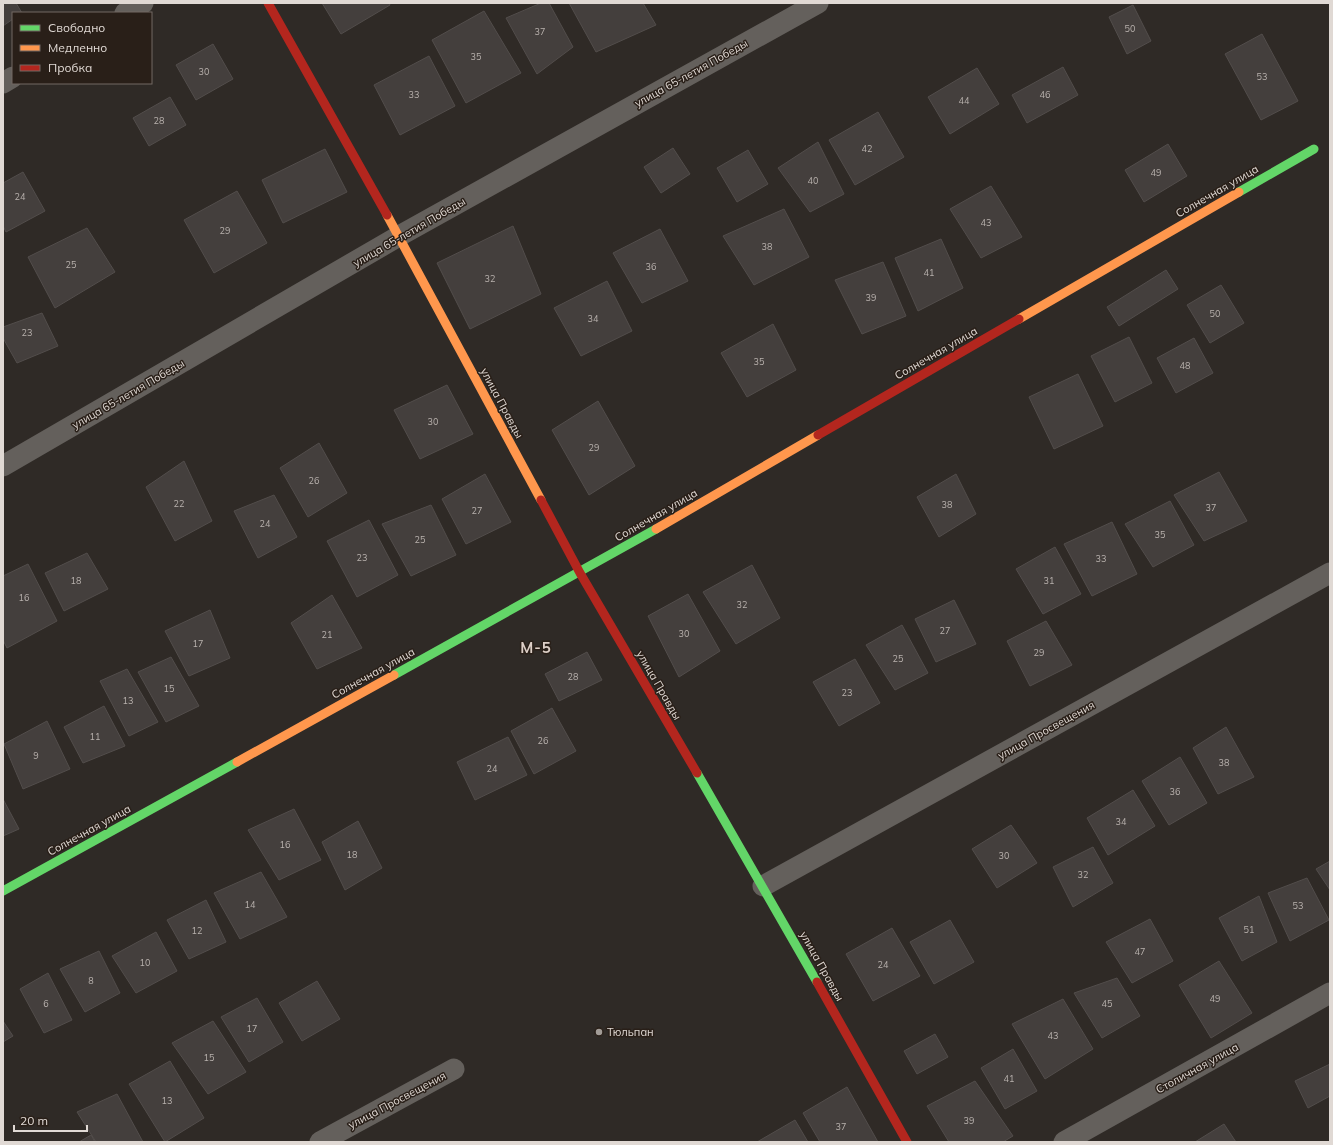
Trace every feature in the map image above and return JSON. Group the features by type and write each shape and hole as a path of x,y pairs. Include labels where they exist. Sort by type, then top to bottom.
{"street":[{"path":"127,12 143,3"},
{"name":"улица Правды","path":"268,3 399,236 580,573 763,886 907,1142"},
{"name":"улица 65-летия Победы","path":"3,466 399,236 818,3"},
{"path":"3,82 12,78"},
{"name":"Солнечная улица","path":"3,891 580,573 1314,149"},
{"name":"улица Просвещения","path":"763,886 1330,573"},
{"name":"Столичная улица","path":"1064,1142 1330,993"},
{"name":"улица Просвещения","path":"320,1142 454,1070"}],"building":[{"path":"3,3 16,3 21,12 12,12 12,20 3,26"},
{"path":"322,3 389,3 390,5 341,34"},
{"path":"541,3 549,3 573,47 537,74 506,18"},
{"path":"569,3 643,3 656,25 596,52"},
{"path":"1133,5 1151,41 1127,54 1109,17"},
{"path":"484,11 521,73 466,103 432,40"},
{"path":"1262,34 1298,101 1261,120 1225,54"},
{"path":"213,44 233,79 196,100 176,65"},
{"path":"429,56 455,106 400,135 374,85"},
{"path":"1063,67 1078,95 1027,123 1012,95"},
{"path":"977,68 999,104 950,134 928,97"},
{"path":"170,97 186,125 149,146 133,118"},
{"path":"878,112 904,157 855,185 829,140"},
{"path":"818,142 844,194 810,212 778,168"},
{"path":"1168,144 1187,176 1144,202 1125,170"},
{"path":"673,148 690,174 661,193 644,167"},
{"path":"325,149 347,192 283,223 262,180"},
{"path":"748,150 768,184 737,202 717,168"},
{"path":"23,172 45,211 6,232 3,226 3,183"},
{"path":"991,186 1022,237 981,258 950,209"},
{"path":"237,191 267,243 214,273 184,220"},
{"path":"784,209 809,257 754,285 723,236"},
{"path":"513,226 541,294 470,329 437,263"},
{"path":"87,228 115,272 55,308 28,257"},
{"path":"660,229 688,281 642,303 613,253"},
{"path":"941,239 963,288 918,311 895,258"},
{"path":"883,262 906,316 862,334 835,280"},
{"path":"1166,270 1178,289 1119,326 1107,307"},
{"path":"607,281 632,331 581,356 554,308"},
{"path":"1221,285 1244,323 1210,343 1187,305"},
{"path":"42,313 58,346 17,363 3,338 3,327"},
{"path":"773,324 796,370 747,397 721,353"},
{"path":"1129,337 1152,383 1115,402 1091,356"},
{"path":"1194,338 1213,373 1176,393 1157,358"},
{"path":"1078,374 1103,426 1054,449 1029,397"},
{"path":"447,385 473,434 420,459 394,410"},
{"path":"598,401 635,466 589,495 552,430"},
{"path":"319,443 347,493 308,517 280,468"},
{"path":"184,461 212,521 175,541 146,487"},
{"path":"1219,472 1247,521 1204,541 1174,495"},
{"path":"485,474 511,522 466,544 442,499"},
{"path":"956,474 976,514 939,537 917,497"},
{"path":"274,495 297,537 258,558 234,511"},
{"path":"1170,501 1194,545 1153,567 1125,524"},
{"path":"431,505 456,555 411,576 382,524"},
{"path":"369,520 398,575 357,597 327,541"},
{"path":"1112,522 1137,574 1092,596 1064,544"},
{"path":"1055,547 1081,594 1043,614 1016,569"},
{"path":"87,553 108,589 64,611 45,573"},
{"path":"28,564 57,621 7,648 3,640 3,576"},
{"path":"752,565 780,618 736,644 703,592"},
{"path":"688,594 720,651 679,677 648,616"},
{"path":"332,595 362,648 317,669 291,623"},
{"path":"954,600 976,644 936,662 915,619"},
{"path":"210,610 230,658 189,676 165,631"},
{"path":"1046,621 1072,665 1030,686 1007,641"},
{"path":"902,625 928,673 895,690 866,645"},
{"path":"587,652 602,680 559,701 545,674"},
{"path":"171,657 199,706 166,722 138,672"},
{"path":"855,659 880,703 839,726 813,682"},
{"path":"127,669 158,722 129,736 100,681"},
{"path":"104,706 125,746 83,763 64,727"},
{"path":"552,708 576,751 534,774 511,731"},
{"path":"47,721 70,769 23,789 4,744"},
{"path":"1226,727 1254,777 1218,794 1193,748"},
{"path":"508,737 527,775 475,800 457,762"},
{"path":"1180,757 1207,803 1169,825 1142,781"},
{"path":"1133,790 1155,826 1108,855 1087,818"},
{"path":"3,799 19,829 3,836"},
{"path":"294,809 321,860 279,880 248,830"},
{"path":"358,821 382,868 345,890 322,842"},
{"path":"1011,825 1037,863 997,888 972,849"},
{"path":"1093,847 1113,883 1073,907 1053,867"},
{"path":"1330,861 1330,890 1316,869"},
{"path":"261,872 287,917 240,939 214,893"},
{"path":"1307,878 1329,920 1290,941 1268,893"},
{"path":"1259,896 1277,942 1242,961 1219,918"},
{"path":"206,900 226,942 189,959 167,920"},
{"path":"1150,919 1173,961 1132,983 1106,942"},
{"path":"950,920 974,962 934,984 910,942"},
{"path":"892,928 920,976 873,1001 846,954"},
{"path":"156,932 177,971 136,993 112,956"},
{"path":"99,951 120,993 85,1012 60,969"},
{"path":"1219,961 1252,1013 1211,1038 1179,985"},
{"path":"48,973 72,1020 44,1033 20,989"},
{"path":"1117,978 1140,1016 1102,1038 1074,993"},
{"path":"317,981 340,1019 302,1041 279,1003"},
{"path":"257,998 283,1042 249,1062 221,1017"},
{"path":"1063,999 1093,1049 1045,1079 1012,1024"},
{"path":"3,1021 13,1036 3,1042"},
{"path":"213,1021 246,1072 208,1094 172,1043"},
{"path":"935,1034 948,1057 917,1074 904,1051"},
{"path":"1013,1049 1037,1091 1005,1109 981,1068"},
{"path":"170,1061 204,1118 165,1142 129,1084"},
{"path":"1330,1064 1330,1096 1308,1108 1295,1081"},
{"path":"975,1081 1013,1136 1003,1142 949,1142 927,1106"},
{"path":"847,1087 878,1142 820,1142 803,1113"},
{"path":"117,1094 143,1142 96,1142 77,1112"},
{"path":"795,1120 808,1142 757,1142"},
{"path":"1224,1124 1236,1142 1195,1142"},
{"path":"91,1135 95,1142 79,1142"}],"traffic: fast":[{"path":"1239,192 1314,149"},
{"path":"394,675 656,529"},
{"path":"3,891 237,762"},
{"path":"697,773 817,982"}],"traffic: slow":[{"path":"1019,319 1239,192"},
{"path":"387,215 541,500"},
{"path":"656,529 818,435"},
{"path":"237,762 394,675"}],"traffic: jam":[{"path":"268,3 387,215"},
{"path":"818,435 1019,319"},
{"path":"541,500 580,573 697,773"},
{"path":"817,982 907,1142"}],"place":[{"name":"Тюльпан","path":"599,1032"}],"district":[{"name":"М-5","path":"536,648"}]}
